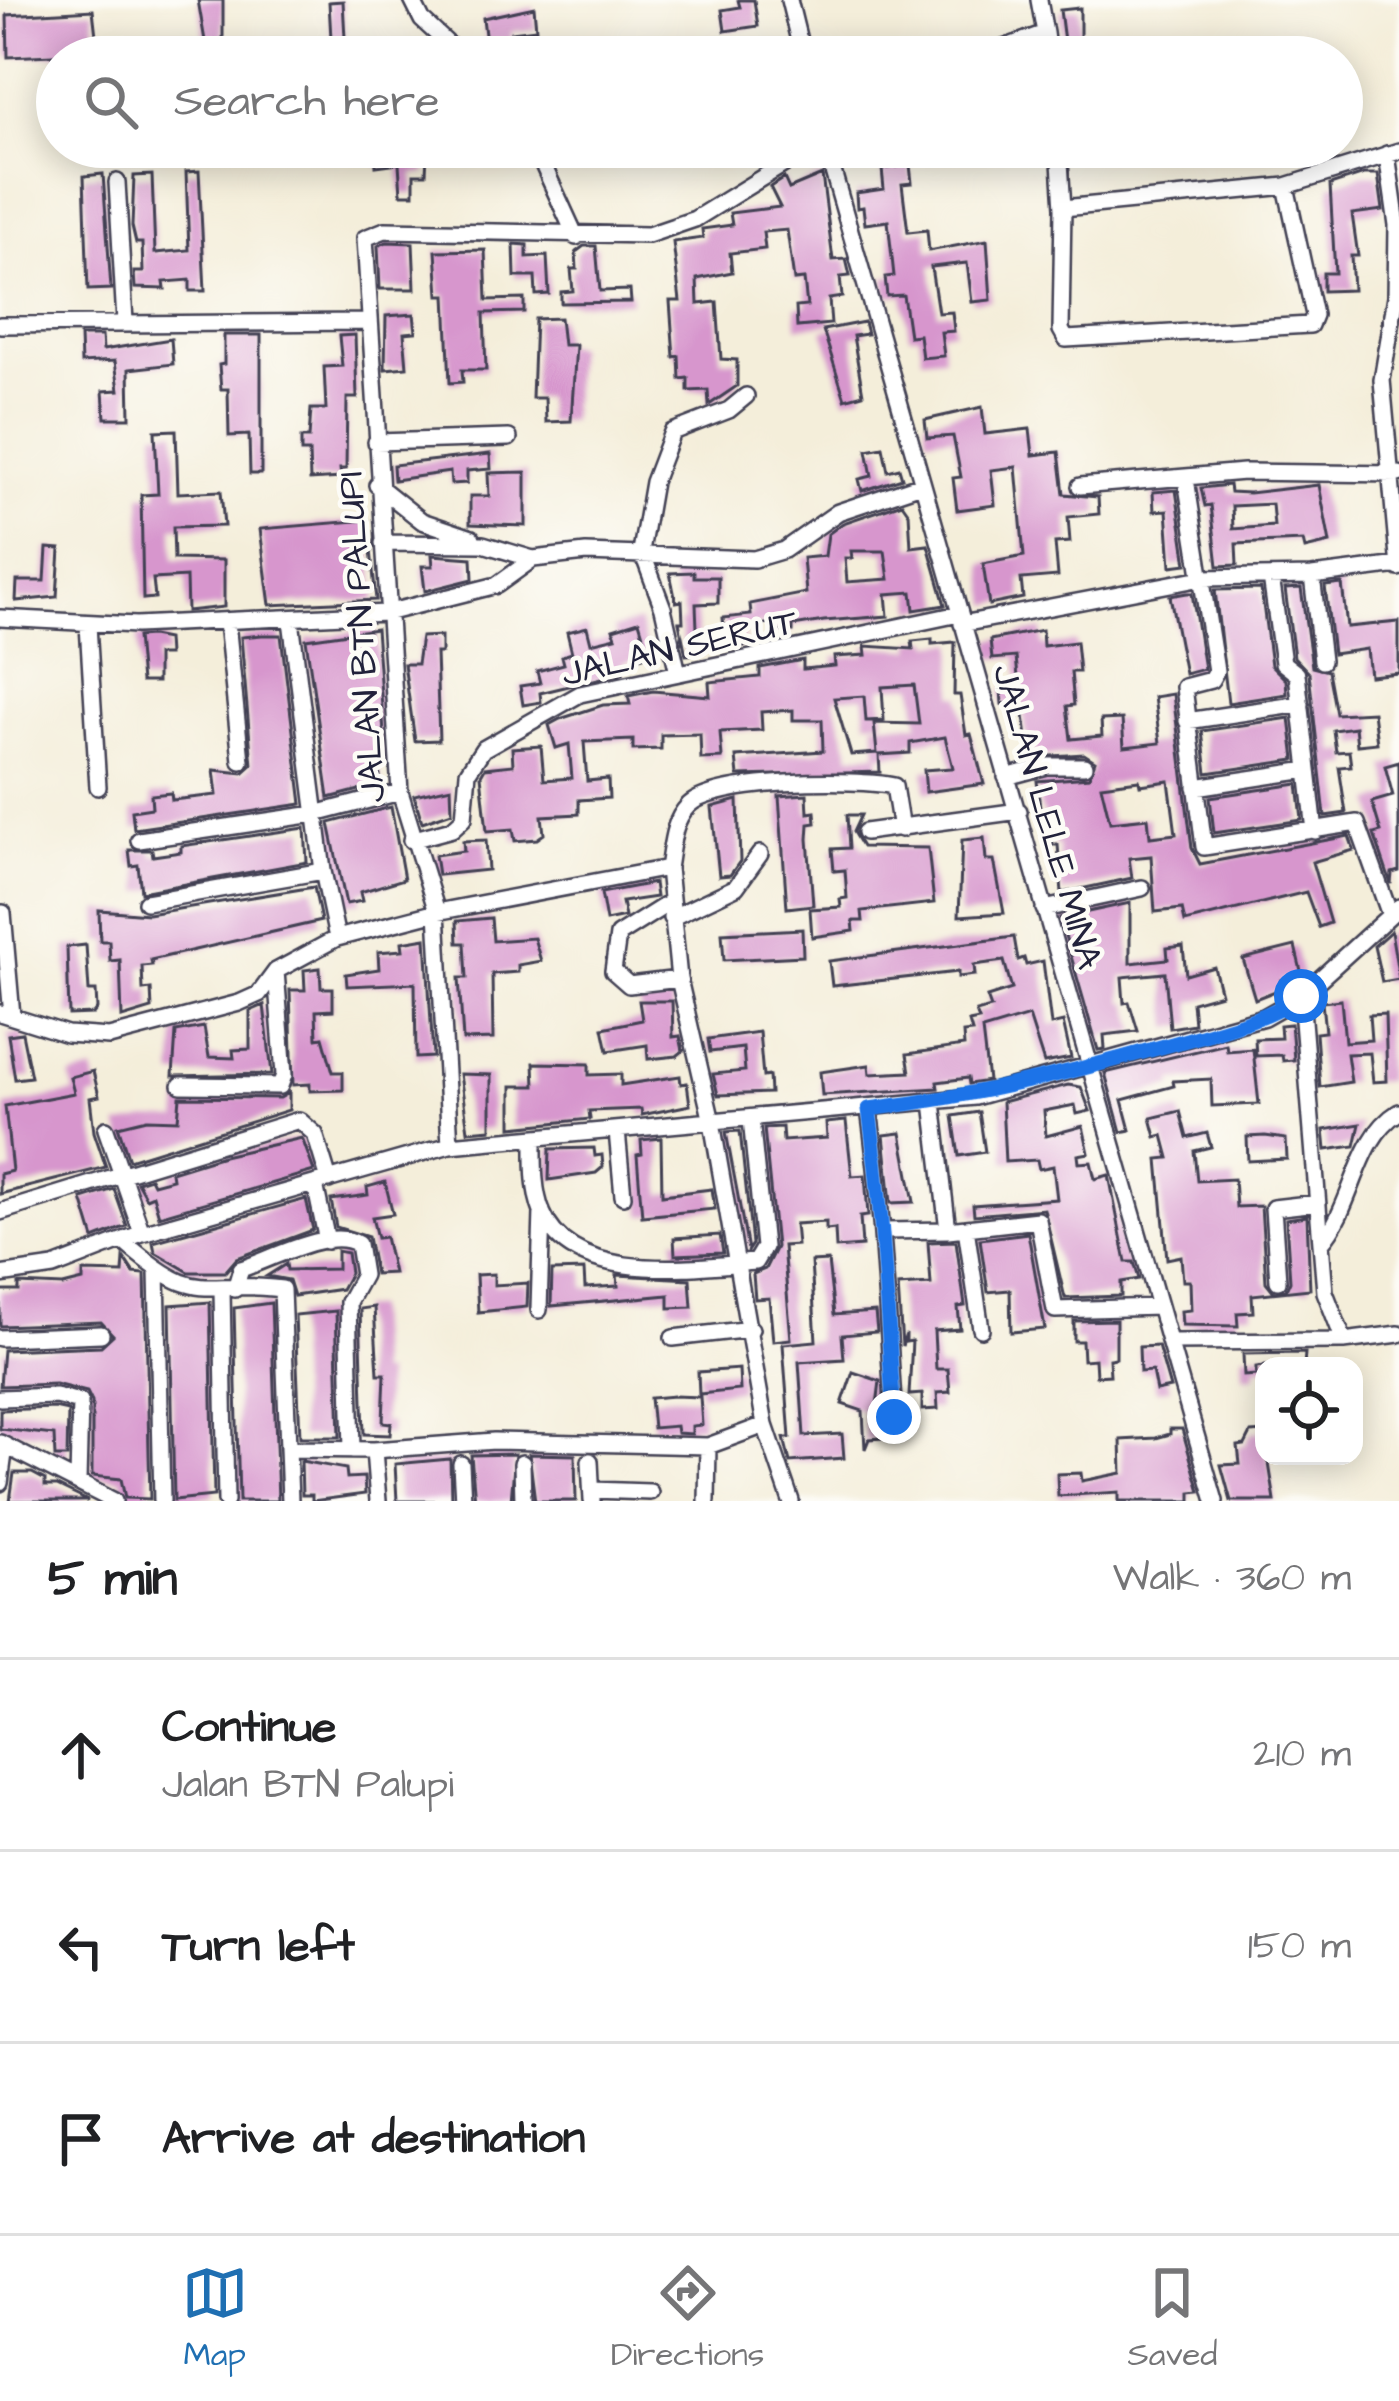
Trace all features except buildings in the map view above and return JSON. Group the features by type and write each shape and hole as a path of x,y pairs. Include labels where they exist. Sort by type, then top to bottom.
{"street":[{"path":"412,0 422,20 439,36"},
{"path":"789,0 798,36"},
{"path":"1039,0 1045,36"},
{"path":"1035,36 1045,32"},
{"path":"1363,162 1393,152 1398,296 1382,380 1397,474 1399,567"},
{"path":"545,168 576,237"},
{"name":"JALAN BTN PALUPI","path":"450,1145 437,912 411,840 400,792 364,247 374,230 648,235 683,225 777,168"},
{"name":"JALAN LELE MINA","path":"832,168 1216,1501"},
{"path":"1061,168 1060,330 1066,339 1310,325 1314,315 1286,186"},
{"path":"1064,208 1286,186 1343,168"},
{"path":"117,182 125,322"},
{"path":"0,325 368,322"},
{"path":"678,673 642,557 653,482 673,432 728,410 746,396"},
{"path":"376,442 509,438"},
{"path":"1080,486 1244,472 1397,474"},
{"path":"0,1275 54,1267 142,1233 450,1145 933,1102 1090,1067 1264,1017 1301,996 1395,911 1362,827 1347,823 1207,849 1185,686 1215,674 1186,479"},
{"path":"377,484 422,521 533,559 586,554 774,556 838,512 922,484"},
{"path":"383,542 422,521"},
{"path":"383,542 483,544"},
{"path":"0,618 88,625 386,613 497,585 533,559"},
{"name":"JALAN SERUT","path":"411,840 460,823 472,760 525,721 580,694 961,619 1202,578 1312,576 1399,567"},
{"path":"1312,576 1322,661"},
{"path":"1271,577 1282,660 1296,669 1315,832"},
{"path":"290,620 322,871 337,938"},
{"path":"227,622 241,761"},
{"path":"88,625 98,787"},
{"path":"1187,721 1300,704"},
{"path":"1006,777 1047,766 1084,766"},
{"path":"1196,787 1308,770"},
{"path":"791,1501 765,1425 712,1122 679,979 668,868 677,822 690,803 741,788 894,786 901,829"},
{"path":"139,840 315,814 400,792"},
{"path":"866,832 1019,812"},
{"path":"679,979 629,985 617,977 612,962 618,935 736,886 760,854"},
{"path":"3,913 6,1015 67,1034 109,1037 239,1004 259,994 276,971 337,938 437,912 668,868"},
{"path":"146,902 322,871"},
{"path":"1044,909 1142,888"},
{"path":"182,1085 280,1086 284,1076 276,971"},
{"path":"1301,996 1325,1292 1344,1341"},
{"path":"933,1102 981,1329"},
{"path":"869,1109 886,1231 883,1266 894,1417"},
{"path":"1321,1243 1342,1216 1374,1132 1399,1112"},
{"path":"542,1211 573,1249 598,1259 755,1262 764,1253 751,1119"},
{"path":"0,1212 304,1120 315,1134 327,1241"},
{"path":"106,1129 142,1233"},
{"path":"617,1130 623,1196"},
{"path":"534,1138 542,1211 538,1310"},
{"path":"1278,1281 1273,1208 1317,1203"},
{"path":"886,1231 1037,1220 1059,1313 1160,1307"},
{"path":"226,1501 228,1290 241,1269 327,1241 355,1240 363,1275 348,1302 352,1450"},
{"path":"124,1242 157,1270 190,1288 269,1288 284,1294 290,1501"},
{"path":"157,1270 162,1501"},
{"path":"673,1338 751,1329"},
{"path":"0,1338 101,1334"},
{"path":"1170,1342 1344,1341 1399,1334"},
{"path":"0,1398 55,1396 80,1402 78,1481"},
{"path":"290,1449 374,1450 494,1441 708,1446 765,1425"},
{"path":"0,1484 3,1444 114,1501"},
{"path":"707,1501 708,1446"},
{"path":"374,1450 378,1501"},
{"path":"590,1461 592,1495 650,1492"},
{"path":"522,1463 524,1501"},
{"path":"461,1464 463,1501"}],"route":[{"path":"894,1417 883,1266 886,1231 869,1109 975,1097 1090,1067 1244,1024 1301,996"}]}
